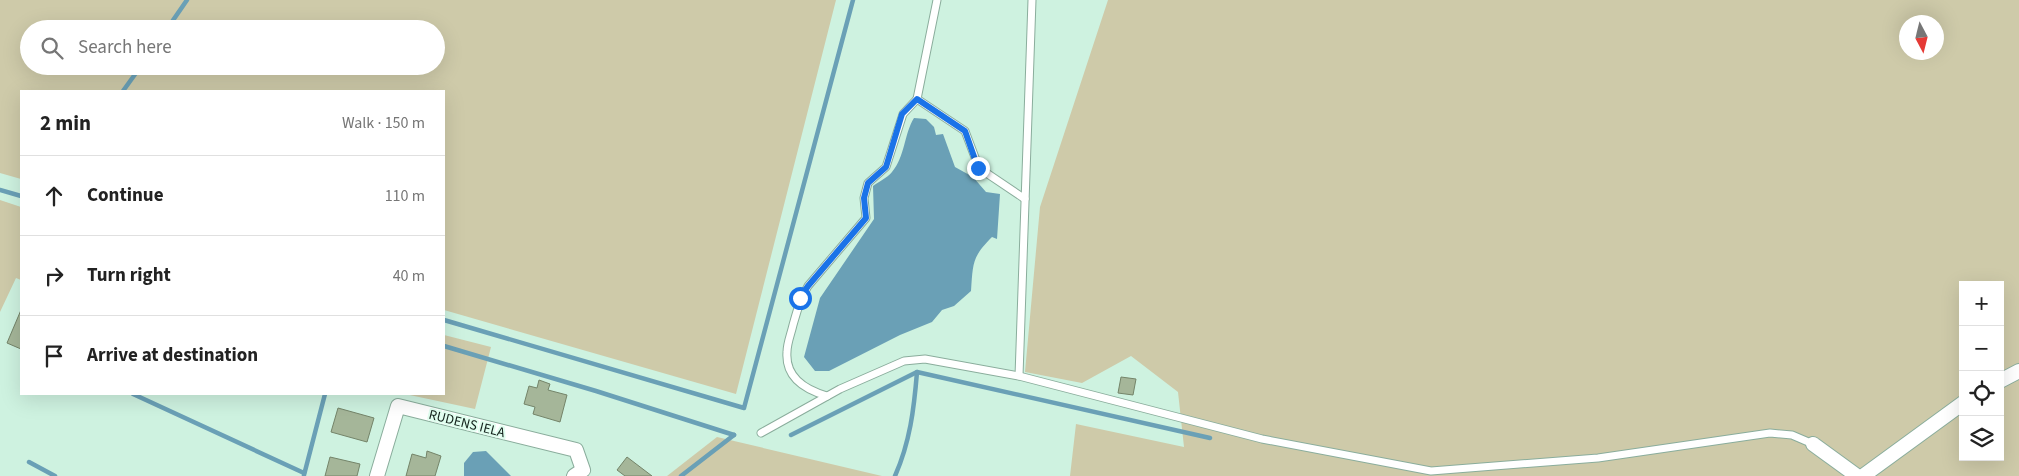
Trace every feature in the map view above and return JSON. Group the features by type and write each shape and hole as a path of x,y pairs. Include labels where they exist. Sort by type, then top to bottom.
{"street":[{"path":"2004,379 2019,371"},
{"path":"1863,476 1959,405"},
{"name":"RUDENS IELA","path":"377,476 398,406 576,450 583,470 574,476"},
{"path":"1813,444 1857,476"}],"lane":[{"path":"827,396 808,390 795,378 789,365 786,352 800,298 866,218 864,198 868,183 886,167 902,114 917,99 937,0"},
{"path":"1019,376 1032,0"},
{"path":"917,99 965,131 978,168 1025,199"},
{"path":"761,433 827,396 904,361 925,360 1019,376 1262,439 1431,471 1598,458 1770,433 1792,435 1813,444"}],"shaded area":[{"path":"0,0 836,0 736,394 445,310 445,90 20,90 20,179 0,173"},
{"path":"1108,0 2019,0 2019,476 1070,476 1076,424 1184,447 1178,392 1131,356 1082,383 1025,372 1040,207"},
{"path":"0,200 20,207 20,280 16,278 0,312"},
{"path":"445,335 491,347 475,409 410,395 445,395"},
{"path":"717,437 882,476 667,476"}],"water":[{"path":"914,118 926,119 934,127 936,135 943,134 955,167 973,177 986,192 1000,194 997,239 992,237 977,255 973,267 971,291 954,306 942,310 932,322 900,335 829,371 815,371 804,357 820,298 874,219 873,186 890,174 896,166"},
{"path":"486,451 511,476 464,476 464,463 473,452"}],"building":[{"path":"20,312 20,349 7,343"},
{"path":"1121,377 1136,379 1133,395 1118,393"},
{"path":"539,380 550,384 548,390 567,395 560,422 533,414 535,407 524,404 529,386 537,388"},
{"path":"338,408 374,418 367,442 331,432"},
{"path":"427,451 441,456 435,476 406,476 412,454 426,458"},
{"path":"330,457 360,464 357,476 325,476"},
{"path":"627,457 652,476 625,476 617,470"}],"waterway":[{"path":"173,20 187,0"},
{"path":"445,320 744,408 853,0"},
{"path":"124,90 135,75"},
{"path":"0,190 20,196"},
{"path":"445,346 596,391 734,435"},
{"path":"791,435 917,372 1210,438"},
{"path":"895,476 911,425 917,372"},
{"path":"135,395 304,473"},
{"path":"304,475 325,395"},
{"path":"681,476 734,435"},
{"path":"29,462 55,476"}],"route":[{"path":"800,298 866,218 864,198 868,183 886,167 902,114 917,99 965,131 978,168"}]}
